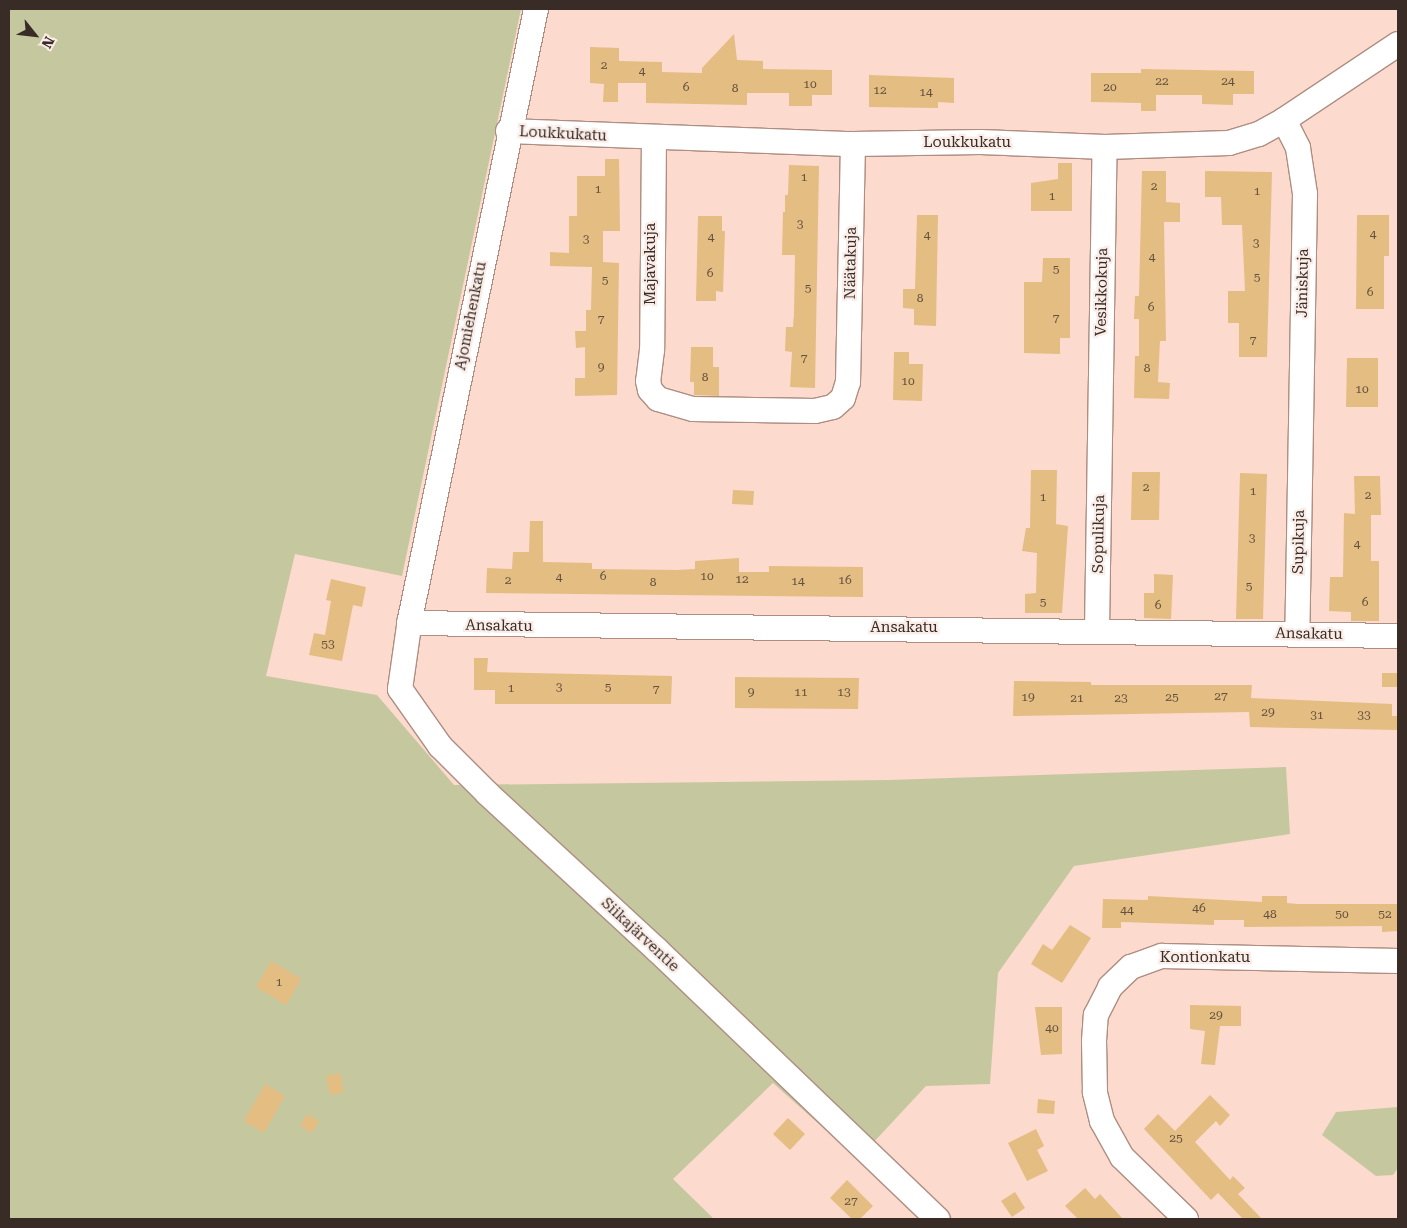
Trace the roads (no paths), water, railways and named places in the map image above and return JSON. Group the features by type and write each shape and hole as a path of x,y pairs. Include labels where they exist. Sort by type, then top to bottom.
{"street":[{"name":"Ajomiehenkatu","path":"409,623 508,131 536,9"},
{"name":"Loukkukatu","path":"508,131 853,144 980,142 1105,147 1229,144 1259,134 1284,120 1398,44"},
{"name":"Jäniskuja","path":"1284,120 1298,148 1305,194 1300,450"},
{"name":"Majavakuja","path":"654,137 652,350 648,370 650,390 658,399 680,408 815,411 840,403 848,382"},
{"name":"Näätakuja","path":"848,382 853,144"},
{"name":"Vesikkokuja","path":"1100,438 1105,147"},
{"name":"Sopulikuja","path":"1098,630 1100,438"},
{"name":"Supikuja","path":"1297,634 1300,450"},
{"name":"Ansakatu","path":"409,623 1098,630 1398,636"},
{"name":"Siikajärventie","path":"409,623 400,689 440,746 938,1219"},
{"name":"Kontionkatu","path":"1186,1219 1122,1157 1100,1115 1096,1092 1095,1028 1099,1005 1110,987 1131,968 1162,956 1398,961"}]}
